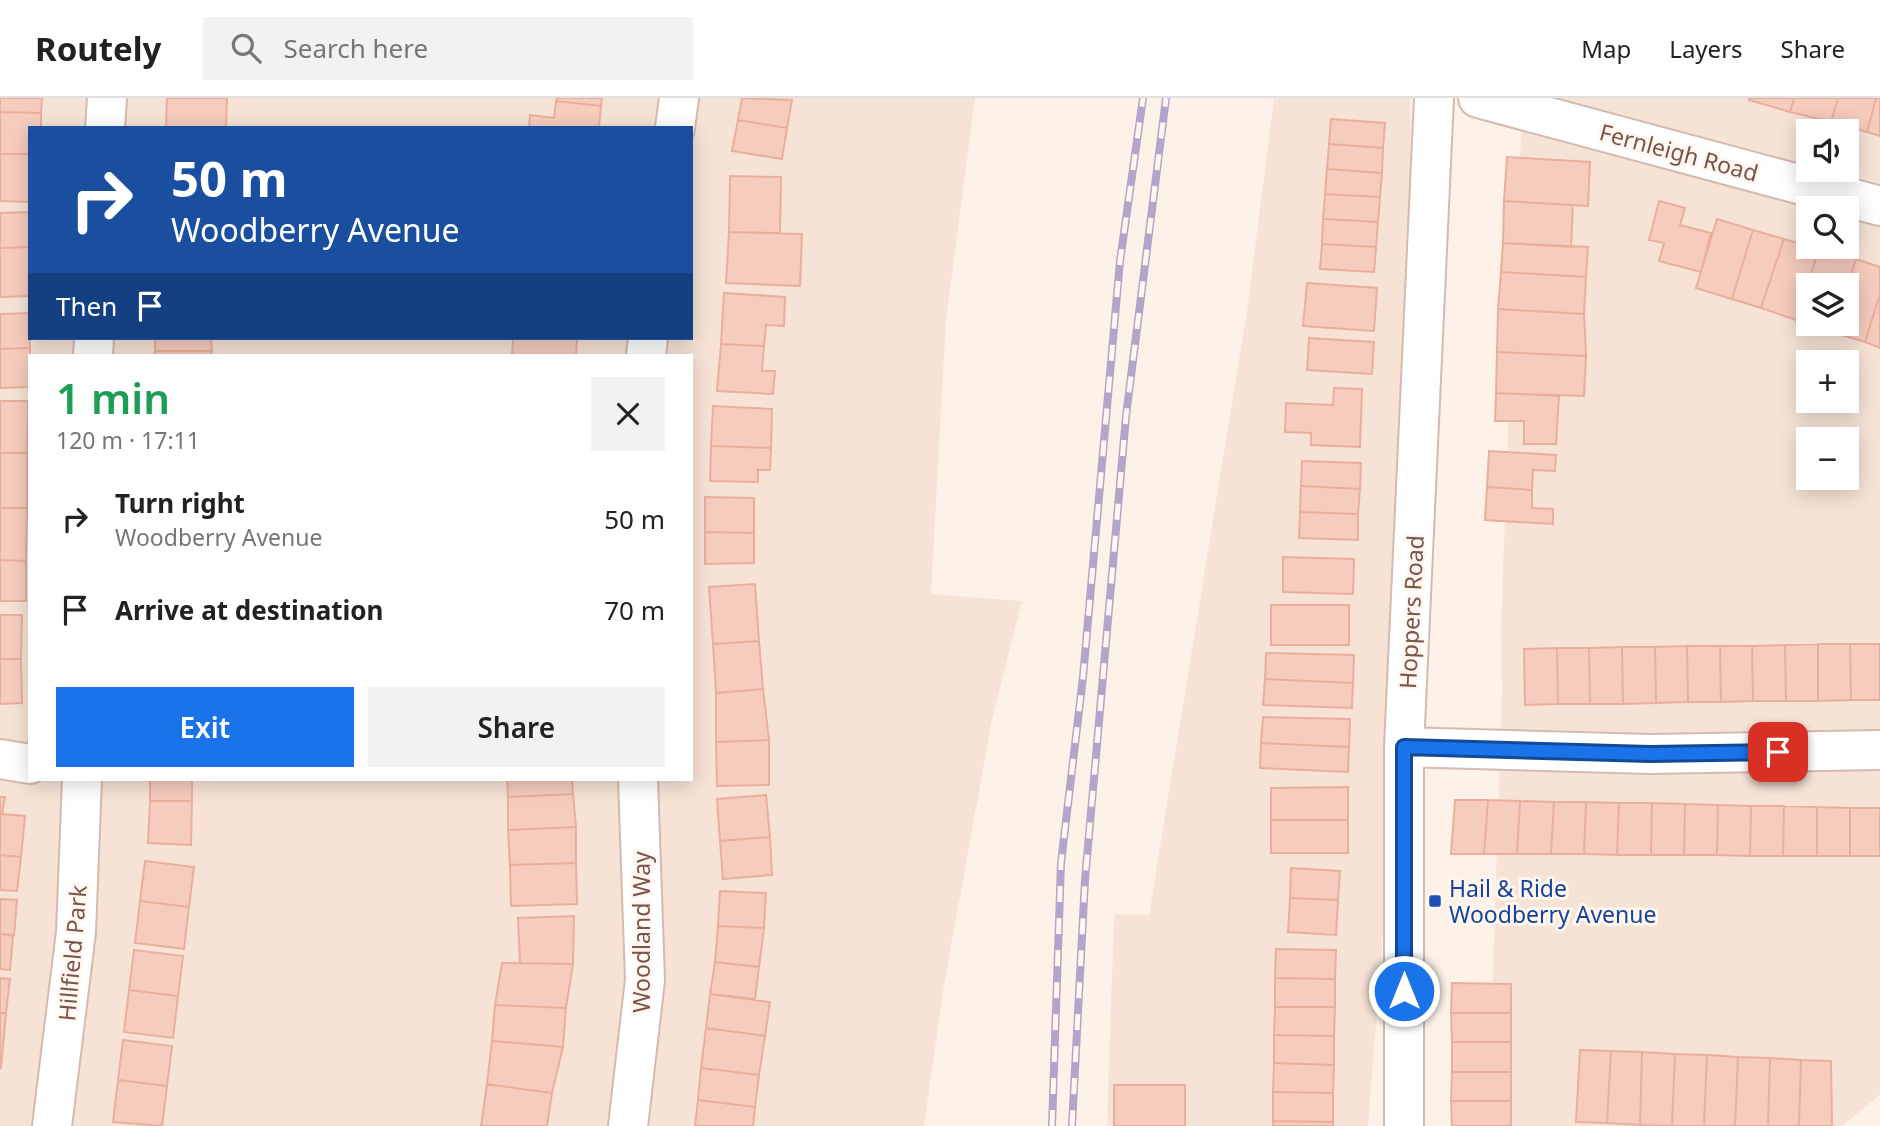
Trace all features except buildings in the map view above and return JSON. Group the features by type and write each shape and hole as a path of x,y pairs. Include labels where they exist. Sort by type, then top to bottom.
{"street":[{"path":"105,126 107,98"},
{"path":"675,126 679,98"},
{"name":"Hoppers Road","path":"1404,1126 1404,747 1434,98"},
{"name":"Fernleigh Road","path":"1478,98 1880,206"},
{"path":"1404,747 1650,754 1880,750"},
{"path":"0,759 28,764"},
{"name":"Hillfield Park","path":"52,1126 76,932 82,781"},
{"name":"Woodland Way","path":"628,1126 645,980 638,781"}],"shaded area":[{"path":"0,98 975,98 946,320 931,594 1022,601 992,720 944,985 924,1126 0,1126"},
{"path":"1274,98 1410,98 1414,536 1368,1126 1107,1126 1114,914 1149,915 1248,304"},
{"path":"1524,98 1880,98 1880,1095 1842,1126 1488,1126 1502,692 1501,628 1516,209"}],"railway":[{"path":"1052,1126 1061,863 1083,677 1120,261 1143,98"},
{"path":"1072,1126 1085,880 1126,416 1166,98"}],"place":[{"name":"Hail & Ride Woodberry Avenue","path":"1435,901"}],"route":[{"path":"1404,991 1404,747 1650,754 1778,752"}]}
